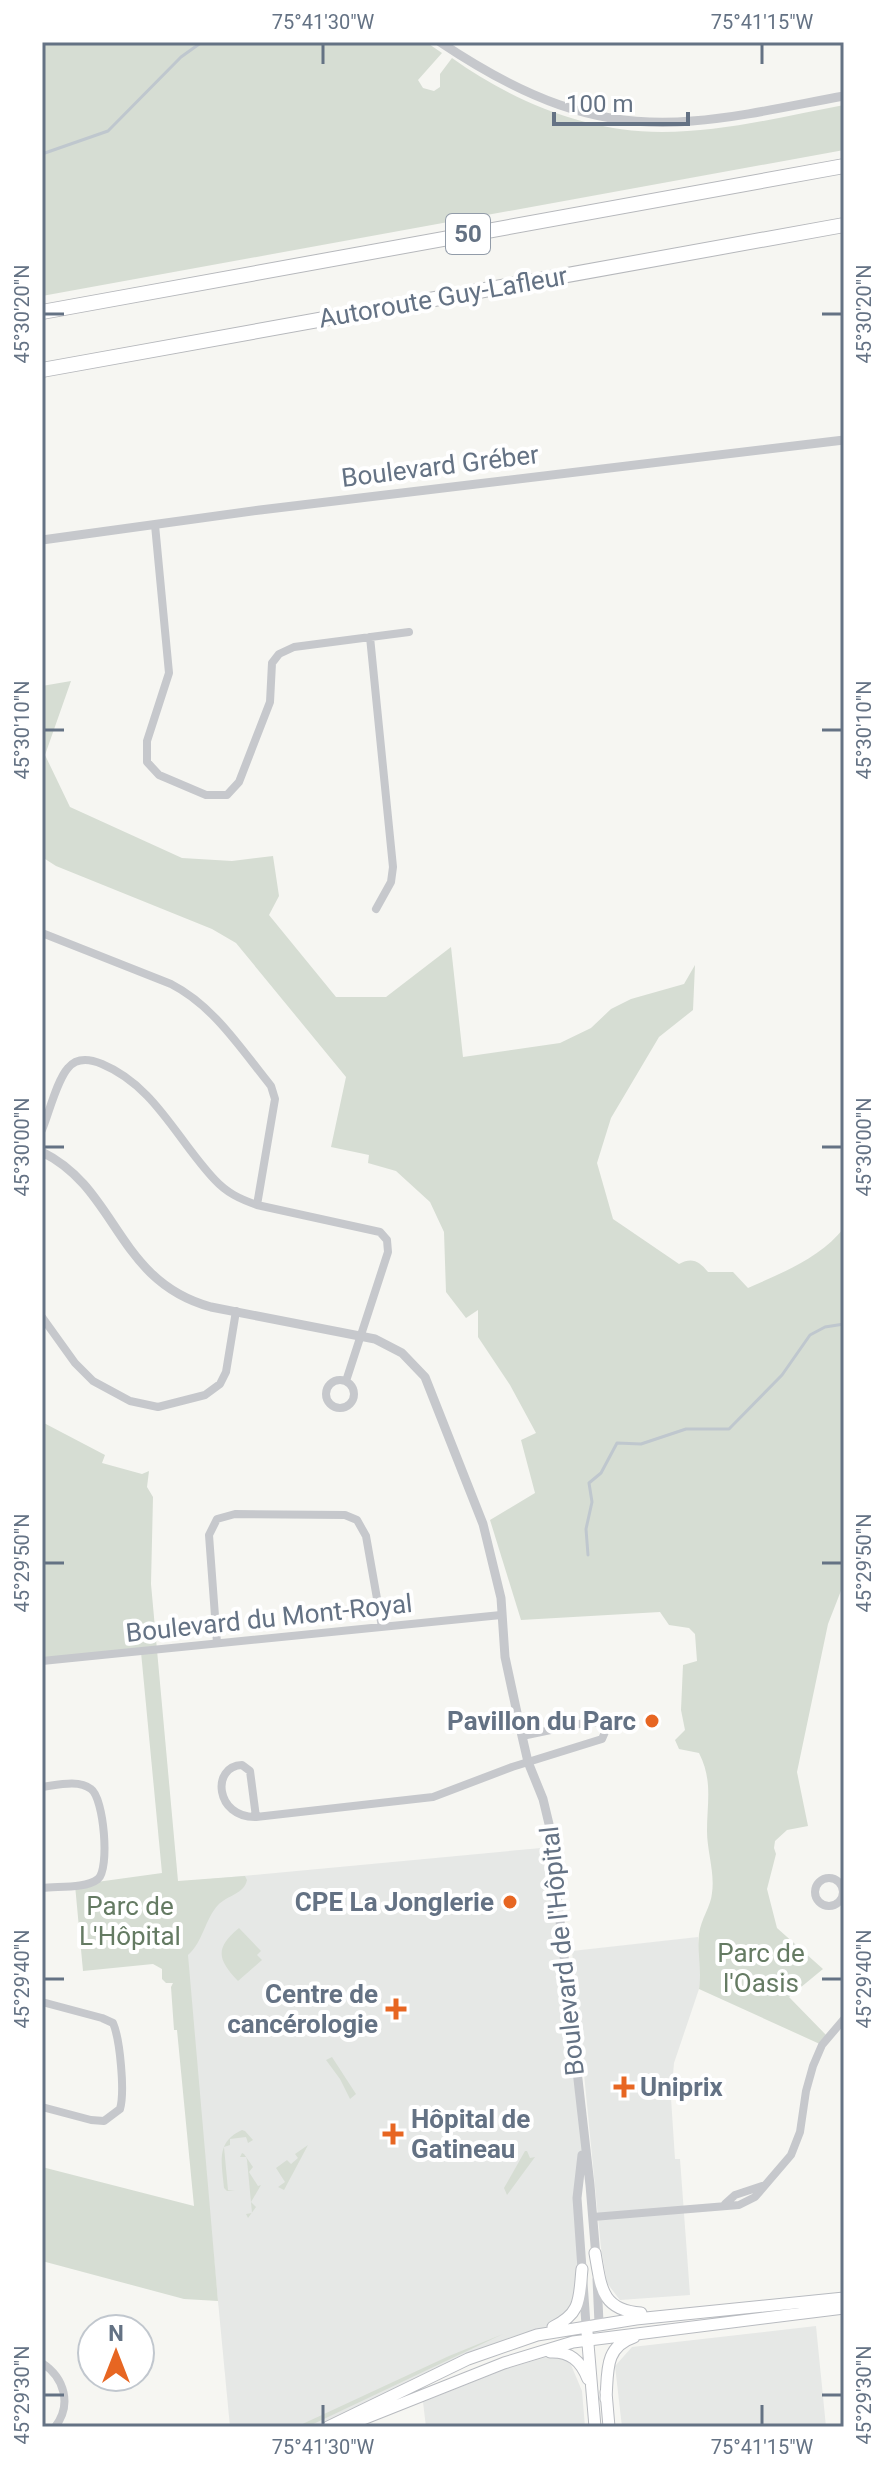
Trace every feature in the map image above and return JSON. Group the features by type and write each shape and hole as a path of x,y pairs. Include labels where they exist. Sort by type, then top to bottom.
{"highway":[{"name":"50","path":"42,312 844,166"},
{"name":"Autoroute Guy-Lafleur","path":"42,370 844,225"}],"main road":[{"path":"595,2253 602,2287 610,2302 627,2312 670,2315"},
{"path":"328,2427 468,2359 537,2335 564,2322 578,2304 582,2269"},
{"path":"537,2335 599,2323 844,2298"},
{"path":"343,2427 523,2357 587,2339 844,2308"},
{"name":"Boulevard de l'Hôpital","path":"599,2323 609,2427"},
{"name":"Boulevard de l'Hôpital","path":"586,2325 595,2427"},
{"path":"606,2399 608,2361 613,2349 625,2340 665,2329"},
{"path":"523,2357 557,2352 568,2354 582,2367 591,2391"}],"street":[{"path":"440,42 504,83 532,96 572,110 614,119 693,121 844,96"},
{"name":"Boulevard Gréber","path":"42,540 844,440"},
{"path":"155,525 169,673 145,748 149,767 159,775 206,795 227,795 239,782 270,702 272,663 279,654 294,647 409,632"},
{"path":"370,637 393,867 391,882 376,909"},
{"path":"42,933 190,994 205,1007 271,1086 275,1099 257,1205"},
{"path":"42,1130 68,1067 79,1060 98,1062 135,1083 179,1132 215,1180 237,1198 257,1205 374,1228 384,1236 388,1252 346,1381"},
{"name":"Boulevard de l'Hôpital","path":"42,1152 60,1161 78,1177 143,1266 161,1284 187,1300 362,1335 402,1353 419,1368 431,1387 483,1524 501,1598 505,1657 522,1736 549,1824 593,2217 599,2323"},
{"path":"42,1317 75,1363 93,1381 130,1401 158,1407 205,1395 220,1384 226,1372 236,1311"},
{"path":"217,1643 209,1535 217,1519 235,1514 345,1515 357,1520 366,1536 382,1627"},
{"name":"Boulevard du Mont-Royal","path":"42,1661 501,1615"},
{"path":"256,1817 250,1771 242,1765 231,1767 223,1774 225,1801 238,1815 256,1817 433,1797 602,1739 605,1732 599,1723 589,1722 522,1736"},
{"path":"42,1787 77,1784 89,1787 96,1793 100,1804 105,1862 102,1874 93,1882 42,1888"},
{"path":"42,2002 113,2023 122,2102 116,2114 104,2121 42,2107"},
{"path":"578,2223 593,2217 725,2204 735,2195 765,2185 781,2170 795,2147 813,2066 831,2031 844,2019"},
{"name":"Boulevard de l'Hôpital","path":"584,2143 578,2184 578,2223 586,2325"},
{"path":"578,2212 593,2217"},
{"path":"42,2363 57,2376 64,2392 64,2408 55,2427"}],"shaded area":[{"name":"Hôpital de Gatineau","path":"552,1847 584,2143 578,2184 578,2304 564,2322 507,2344 328,2427 230,2427 178,1882"},
{"path":"698,1937 702,1969 699,1989 674,2063 671,2098 675,2159 680,2159 690,2295 620,2300 607,2283 601,2248 572,1951"},
{"path":"816,2326 826,2427 622,2427 615,2366 632,2347"},
{"path":"557,2354 569,2360 582,2391 585,2427 426,2427 423,2402 505,2369"}],"green space":[{"path":"42,42 426,42 442,53 418,80 423,88 434,91 440,87 440,74 452,58 500,88 551,112 605,127 633,131 708,129 844,105 844,150 42,296"},
{"name":"Parc de l'Oasis","path":"71,681 45,755 70,807 182,858 232,861 273,856 279,896 269,915 336,997 386,997 451,947 463,1057 560,1043 591,1028 611,1009 631,999 684,984 695,965 693,1010 659,1037 611,1118 597,1163 613,1219 679,1264 692,1261 708,1272 733,1272 748,1288 812,1256 844,1228 844,1583 828,1624 797,1772 808,1826 787,1830 775,1841 776,1854 767,1889 777,1928 823,1969 789,1997 828,2037 822,2045 699,1989 699,1934 713,1885 707,1839 708,1782 699,1753 679,1749 675,1740 685,1730 681,1710 683,1665 697,1661 695,1634 689,1628 669,1625 660,1612 521,1620 490,1520 535,1493 521,1440 536,1433 510,1385 478,1337 478,1310 466,1318 446,1292 444,1232 430,1202 396,1171 368,1163 369,1155 331,1147 346,1077 236,943 212,929 56,866 42,857 42,686"},
{"name":"Parc de L'Hôpital","path":"42,1422 105,1455 102,1463 142,1474 149,1471 147,1487 153,1497 151,1584 178,1881 245,1876 247,1880 239,1891 218,1905 188,1955 218,2301 184,2299 42,2261 42,2167 194,2206 177,2030 174,2030 173,1983 166,1983 162,1979 162,1969 153,1964 83,1971 75,1885 162,1873 141,1652 42,1661"},
{"path":"239,1928 261,1951 257,1955 262,1960 238,1981 226,1966 222,1954 226,1942"},
{"path":"332,2057 356,2094 350,2099 326,2060"},
{"path":"242,2130 253,2140 248,2143 246,2137 230,2139 230,2145 224,2147 228,2141 233,2135"},
{"path":"308,2145 284,2190 278,2187 285,2182 276,2168 287,2160 291,2164 298,2158 295,2154"},
{"path":"224,2147 228,2190 235,2190 227,2191 224,2188"},
{"path":"525,2151 530,2158 535,2157 507,2195 504,2188"},
{"path":"242,2153 253,2167 249,2172 258,2186 261,2185 251,2202 256,2207 252,2213 247,2160 240,2157"},
{"path":"503,2334 307,2427 296,2427 449,2356"}],"waterway":[{"path":"42,154 108,131 181,57 202,42"},
{"path":"588,1555 586,1529 592,1502 589,1483 601,1473 617,1443 641,1444 686,1429 729,1429 782,1375 810,1335 825,1327 844,1324"}],"place":[{"name":"Pavillon du Parc","path":"652,1721"},
{"name":"CPE La Jonglerie","path":"510,1902"},
{"name":"Centre de cancérologie","path":"396,2009"},
{"name":"Uniprix","path":"624,2087"},
{"name":"Hôpital de Gatineau","path":"393,2134"}]}
